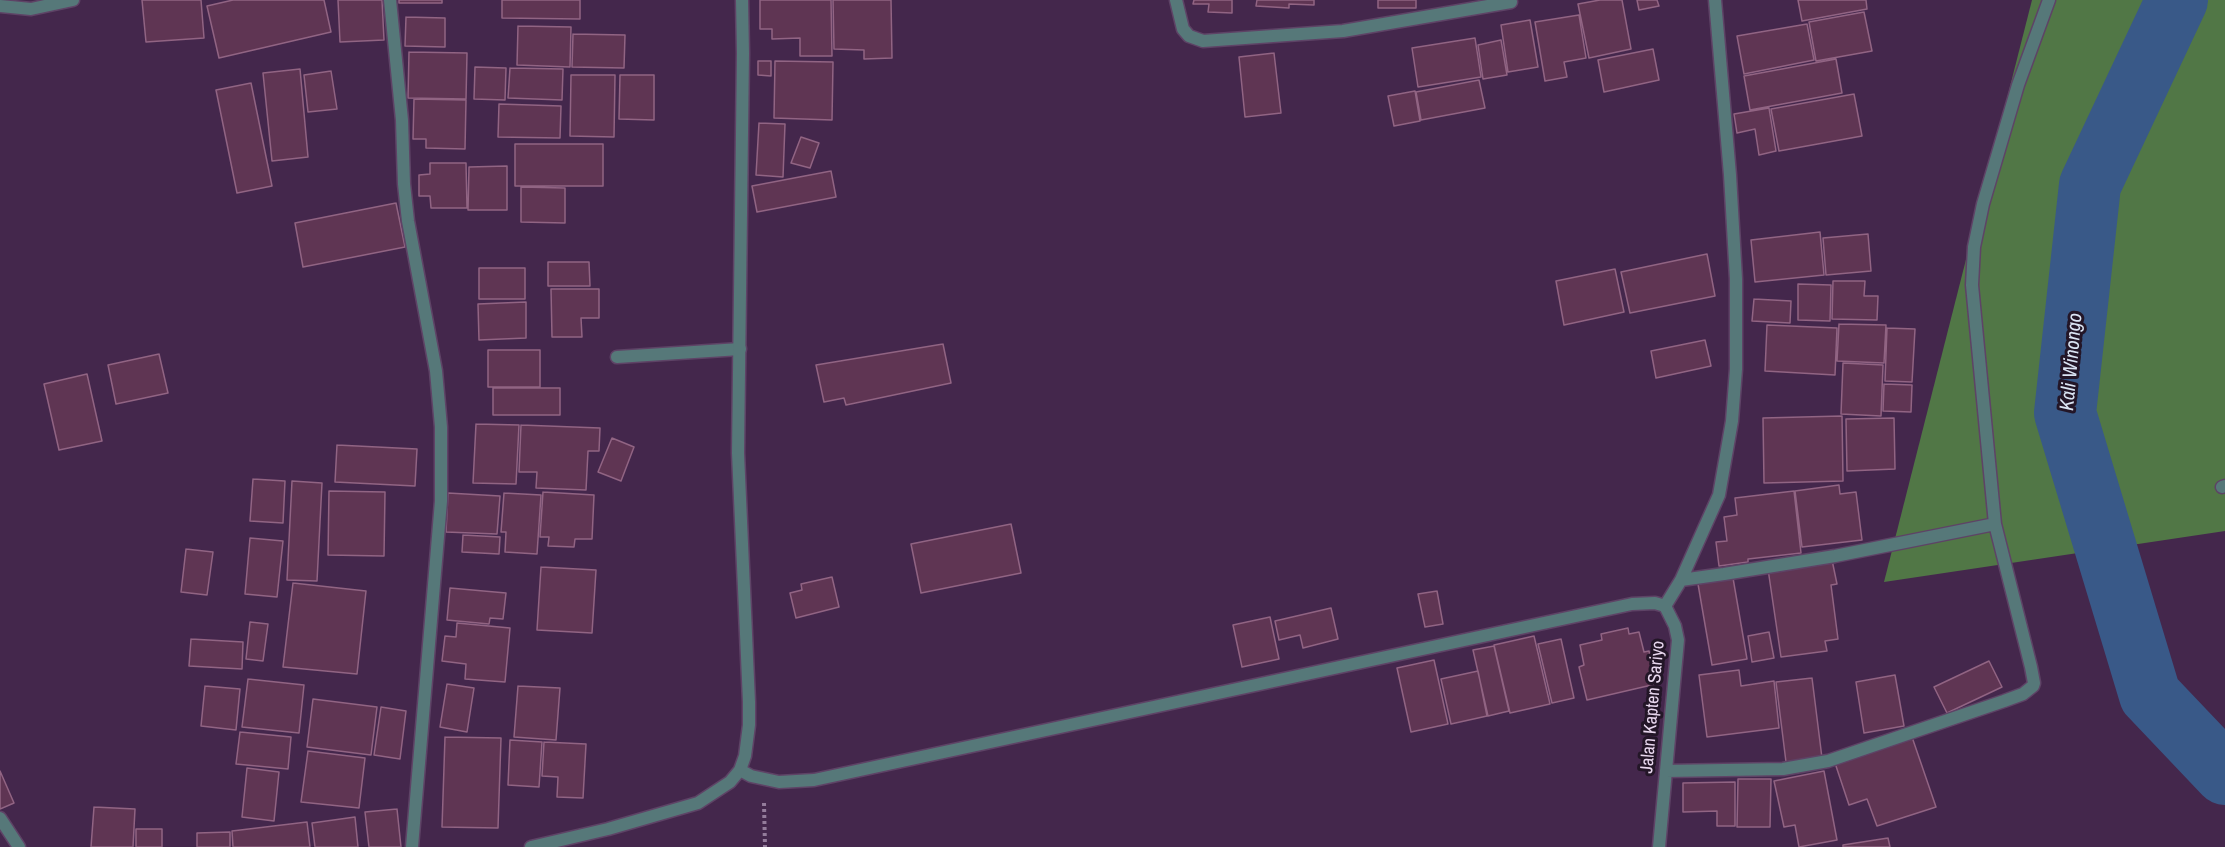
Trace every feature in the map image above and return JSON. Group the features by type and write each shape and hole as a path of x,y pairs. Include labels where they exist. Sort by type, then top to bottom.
{"street":[{"path":"0,6 31,9 74,0"},
{"path":"390,0 402,120 408,221 436,371 441,427 441,501 412,847"},
{"path":"531,847 620,826 698,803 730,782 740,770 747,742 749,702 738,453 742,0"},
{"path":"1176,0 1183,29 1189,36 1203,41 1343,31 1513,1"},
{"path":"740,770 764,780 787,782 814,780 1632,604 1655,603 1665,606 1681,579 1719,495 1732,421 1736,369 1736,279 1715,0"},
{"path":"1666,771 1783,769 1828,761 2004,701 2031,689 2034,683 1995,525 1972,285 1974,247 1983,204 2018,85 2049,0"},
{"path":"617,357 740,349"},
{"path":"1681,579 1835,556 1995,525"},
{"name":"Jalan Kapten Sariyo","path":"1659,847 1678,640 1675,626 1665,606"},
{"path":"0,818 20,847"}],"path":[{"path":"764,780 765,847"}],"green space":[{"path":"2032,0 2225,0 2225,531 1884,582"}],"building":[{"path":"142,0 201,0 204,38 146,42"},
{"path":"233,0 324,0 331,32 219,58 207,6"},
{"path":"338,0 382,0 384,40 340,42"},
{"path":"399,0 442,0 442,3 399,3"},
{"path":"502,0 580,0 580,19 502,18"},
{"path":"760,0 831,0 832,56 800,56 800,38 772,39 772,29 760,29"},
{"path":"833,0 891,0 892,58 864,59 864,50 834,49"},
{"path":"1194,0 1232,0 1232,13 1208,12 1209,4 1193,4"},
{"path":"1257,0 1314,0 1314,5 1289,4 1289,8 1256,6"},
{"path":"1378,0 1416,0 1416,8 1378,8"},
{"path":"1600,0 1622,0 1631,49 1589,58 1578,4"},
{"path":"1637,0 1657,0 1659,6 1639,10"},
{"path":"1798,0 1866,0 1867,9 1802,21"},
{"path":"1864,12 1872,51 1816,61 1809,22"},
{"path":"1579,15 1586,58 1564,62 1567,77 1545,81 1535,22"},
{"path":"406,17 445,18 445,47 405,46"},
{"path":"1530,20 1538,67 1508,72 1501,25"},
{"path":"1807,24 1814,60 1744,74 1737,36"},
{"path":"518,26 571,27 570,67 517,65"},
{"path":"573,34 625,35 624,68 572,67"},
{"path":"1475,38 1481,77 1418,87 1412,48"},
{"path":"1501,40 1507,75 1483,79 1478,45"},
{"path":"1653,49 1659,80 1604,92 1598,60"},
{"path":"409,52 467,53 466,99 408,98"},
{"path":"1274,53 1281,113 1245,117 1239,57"},
{"path":"1836,59 1842,93 1750,110 1744,76"},
{"path":"758,61 771,61 771,76 758,75"},
{"path":"775,61 833,62 832,120 774,118"},
{"path":"475,67 506,68 505,100 474,99"},
{"path":"510,68 563,69 562,100 508,98"},
{"path":"300,69 308,157 272,161 263,73"},
{"path":"331,71 337,109 308,112 304,75"},
{"path":"571,75 615,75 614,137 570,136"},
{"path":"620,75 654,75 654,120 619,119"},
{"path":"1479,80 1485,108 1421,120 1416,92"},
{"path":"251,83 272,186 237,193 216,90"},
{"path":"1415,91 1420,121 1394,126 1388,96"},
{"path":"1854,94 1862,136 1779,151 1771,109"},
{"path":"414,99 466,100 465,149 426,148 426,139 413,139"},
{"path":"499,104 561,106 560,138 498,137"},
{"path":"1769,108 1776,151 1759,155 1755,129 1737,133 1734,114"},
{"path":"759,123 785,124 783,177 756,175"},
{"path":"801,137 819,143 810,168 791,163"},
{"path":"515,144 603,144 603,186 515,186"},
{"path":"430,163 466,163 467,208 431,208 430,196 419,196 419,175 430,174"},
{"path":"507,166 507,210 468,210 469,167"},
{"path":"831,171 836,197 757,212 752,186"},
{"path":"521,187 565,188 565,223 521,222"},
{"path":"396,203 405,247 303,267 295,223"},
{"path":"1820,232 1824,275 1755,282 1751,240"},
{"path":"1868,234 1871,271 1826,275 1823,238"},
{"path":"1707,254 1715,296 1630,313 1621,272"},
{"path":"548,262 589,262 590,286 548,286"},
{"path":"479,268 525,268 525,299 479,299"},
{"path":"1615,269 1624,312 1564,325 1556,281"},
{"path":"1833,281 1865,281 1864,296 1878,296 1877,320 1832,319"},
{"path":"1798,284 1831,285 1830,321 1798,320"},
{"path":"551,289 599,289 599,318 581,318 582,337 552,337"},
{"path":"1754,299 1791,301 1790,323 1752,321"},
{"path":"526,302 526,338 479,340 478,304"},
{"path":"1839,324 1886,325 1884,363 1837,361"},
{"path":"1767,325 1837,328 1835,375 1765,371"},
{"path":"1887,328 1915,329 1912,382 1885,381"},
{"path":"1705,340 1711,366 1656,378 1651,351"},
{"path":"943,344 951,383 846,405 844,398 824,402 816,365"},
{"path":"488,350 540,350 540,387 488,387"},
{"path":"159,354 168,393 116,404 108,365"},
{"path":"1843,363 1883,365 1881,416 1841,414"},
{"path":"87,374 102,441 59,450 44,384"},
{"path":"1884,384 1912,385 1911,412 1883,411"},
{"path":"493,388 560,388 560,415 493,415"},
{"path":"1842,416 1843,481 1764,483 1763,418"},
{"path":"1894,418 1895,469 1847,471 1846,419"},
{"path":"476,424 519,425 516,484 473,483"},
{"path":"521,425 600,428 599,451 588,451 586,490 536,488 537,472 519,472"},
{"path":"612,438 634,447 621,481 598,472"},
{"path":"337,445 417,449 415,486 335,482"},
{"path":"253,479 285,481 283,523 250,521"},
{"path":"292,481 322,483 317,581 287,580"},
{"path":"1839,485 1840,494 1856,492 1862,540 1802,547 1795,491"},
{"path":"329,491 385,492 384,556 328,555"},
{"path":"1794,491 1801,553 1748,559 1748,562 1719,566 1716,542 1727,541 1724,517 1737,515 1735,498"},
{"path":"543,492 594,495 592,539 575,539 574,547 548,546 549,537 540,537"},
{"path":"448,493 500,496 497,534 446,532"},
{"path":"504,493 541,495 537,554 505,552 506,532 501,532"},
{"path":"1011,524 1021,573 921,593 911,544"},
{"path":"463,535 500,537 499,554 462,552"},
{"path":"250,538 283,541 277,597 245,594"},
{"path":"186,549 213,552 207,595 181,592"},
{"path":"1832,560 1837,584 1831,585 1838,639 1825,641 1827,651 1781,657 1768,569"},
{"path":"541,567 596,570 592,633 537,630"},
{"path":"832,577 839,607 796,618 790,593 802,590 801,584"},
{"path":"1733,578 1747,659 1712,665 1698,584"},
{"path":"293,583 366,591 357,674 283,667"},
{"path":"450,588 506,593 503,619 490,618 489,624 447,620"},
{"path":"1437,591 1443,624 1425,627 1418,594"},
{"path":"1331,608 1338,639 1303,648 1300,635 1279,640 1275,621"},
{"path":"1270,617 1279,659 1242,667 1233,625"},
{"path":"250,622 268,624 263,661 246,659"},
{"path":"457,623 510,628 505,682 465,679 466,664 442,661 445,636 456,637"},
{"path":"1628,628 1629,634 1639,632 1644,652 1649,651 1656,684 1587,700 1579,667 1584,665 1580,645 1602,640 1601,634"},
{"path":"1769,632 1774,658 1752,662 1748,636"},
{"path":"1534,636 1550,704 1510,713 1494,645"},
{"path":"191,639 243,642 242,669 189,666"},
{"path":"1561,639 1574,698 1552,703 1538,644"},
{"path":"1494,646 1509,711 1488,716 1473,650"},
{"path":"1434,660 1448,724 1411,732 1397,668"},
{"path":"1989,661 2002,687 1947,713 1934,687"},
{"path":"1739,670 1741,686 1774,681 1779,728 1707,737 1699,675"},
{"path":"1478,671 1487,716 1451,724 1441,679"},
{"path":"1895,675 1904,726 1864,733 1856,682"},
{"path":"1812,678 1822,758 1786,762 1776,682"},
{"path":"248,679 304,685 299,733 242,727"},
{"path":"447,684 474,688 467,732 440,727"},
{"path":"205,686 240,689 236,730 201,726"},
{"path":"518,686 560,688 556,740 514,737"},
{"path":"313,699 377,707 371,755 307,747"},
{"path":"381,707 406,711 400,759 374,755"},
{"path":"240,732 291,737 288,769 236,764"},
{"path":"445,737 501,738 498,828 442,827"},
{"path":"1912,737 1936,807 1877,826 1867,799 1849,805 1835,763"},
{"path":"510,740 542,742 539,787 508,785"},
{"path":"544,742 586,744 583,798 557,797 558,777 542,776"},
{"path":"308,751 365,758 359,808 301,802"},
{"path":"247,768 279,772 274,821 242,817"},
{"path":"0,771 14,803 0,809"},
{"path":"1824,771 1837,840 1799,847 1795,825 1784,827 1774,781"},
{"path":"1738,779 1771,779 1770,827 1737,827"},
{"path":"1735,782 1735,826 1717,826 1717,811 1683,812 1683,783"},
{"path":"94,807 135,809 133,847 91,847"},
{"path":"397,809 401,847 369,847 365,812"},
{"path":"355,817 358,847 315,847 312,823"},
{"path":"307,822 310,847 233,847 232,831"},
{"path":"136,829 162,829 162,847 136,847"},
{"path":"230,832 230,847 197,847 197,833"},
{"path":"1888,838 1890,847 1843,847 1843,845"}],"waterway":[{"name":"Kali Winongo","path":"2177,0 2090,185 2065,413 2150,695 2225,774"}]}
